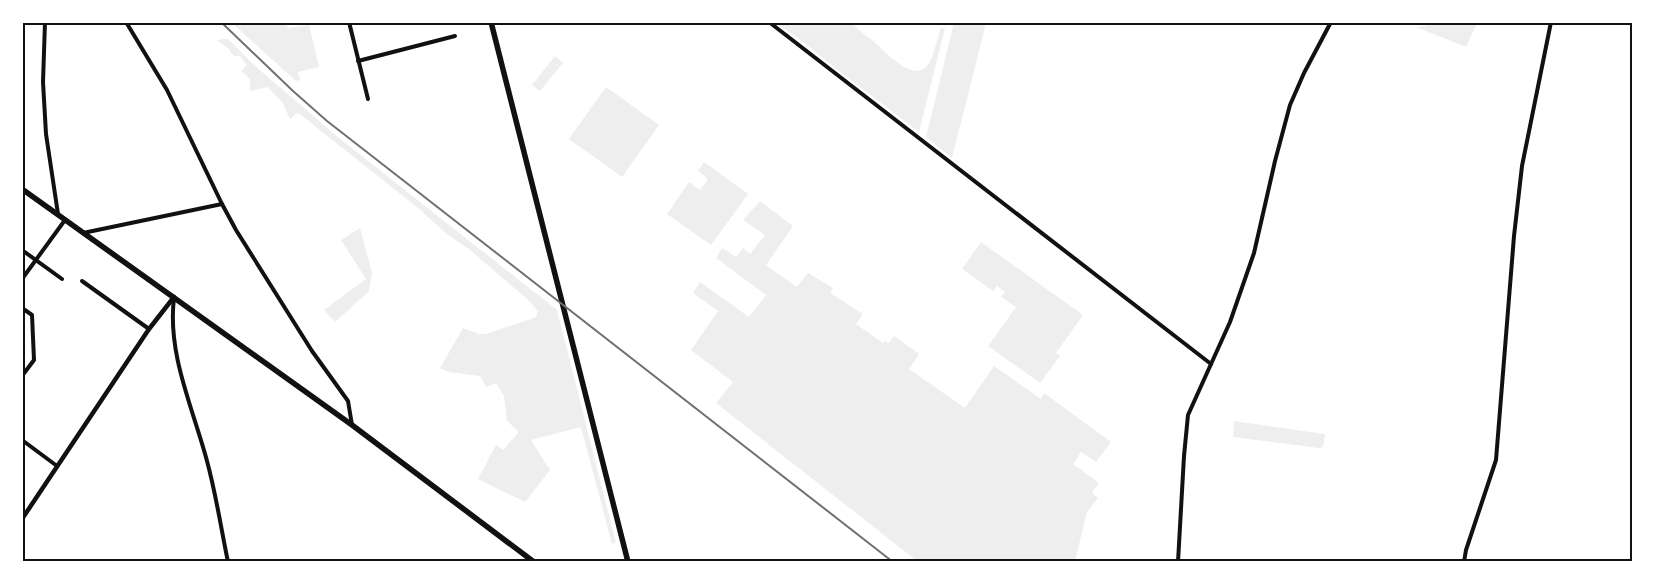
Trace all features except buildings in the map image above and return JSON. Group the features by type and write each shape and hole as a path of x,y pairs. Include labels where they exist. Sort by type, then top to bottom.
{"main road":[{"path":"491,22 628,562"},
{"path":"22,189 352,425 534,562"}],"street":[{"path":"45,22 44,82 46,134 58,215"},
{"path":"126,22 167,90 222,204 312,351 348,401 352,425"},
{"path":"349,22 368,99"},
{"path":"768,22 1211,364"},
{"path":"1178,562 1188,415 1230,322 1254,253 1290,104 1331,22"},
{"path":"1464,562 1466,550 1496,460 1514,236 1522,166 1551,22"},
{"path":"358,61 455,36"},
{"path":"83,233 222,204"},
{"path":"22,279 65,220"},
{"path":"22,250 62,279"},
{"path":"82,281 149,329"},
{"path":"22,519 149,329 174,297"},
{"path":"174,297 172,313 178,359 187,398 210,472 228,562"},
{"path":"22,308 32,315 34,360 22,376"},
{"path":"22,440 57,466"}],"shaded area":[{"path":"232,23 286,23 288,28 309,25 319,67 298,72 300,80 296,81"},
{"path":"776,23 853,23 890,57 905,67 919,71 928,65 941,28 945,28 919,132 802,41"},
{"path":"954,23 986,23 952,158 926,137"},
{"path":"1428,23 1477,23 1466,47 1416,27 1425,26"},
{"path":"228,39 255,66 339,138 557,310 616,543 612,544 581,427 531,440 550,470 525,502 478,479 496,445 503,450 519,432 507,421 504,396 496,383 486,387 480,376 449,372 440,368 463,328 479,334 486,334 536,317 538,311 527,299 470,250 447,234 418,208 301,115 297,113 290,119 282,102 268,87 250,91 250,79 241,71 247,65 240,56 234,56 227,47 217,41"},
{"path":"555,56 563,63 540,91 532,85"},
{"path":"606,87 659,125 622,177 569,139"},
{"path":"704,162 748,194 711,245 667,214 689,182 700,190 708,179 698,171"},
{"path":"760,201 793,226 766,265 797,287 808,273 833,288 830,293 863,314 856,324 883,343 885,341 889,343 894,336 919,354 909,369 965,408 994,366 1041,399 1044,393 1111,442 1096,462 1081,452 1073,464 1099,483 1092,493 1098,498 1087,512 1075,561 917,561 716,403 733,382 691,350 718,311 693,293 700,282 749,317 766,295 716,258 722,248 736,257 743,248 750,254 765,235 743,220"},
{"path":"360,228 372,273 369,291 335,322 324,310 366,279 341,240"},
{"path":"981,242 1083,315 1056,353 1060,356 1040,383 988,346 1016,307 1001,297 1005,292 997,286 993,291 962,269"},
{"path":"1234,421 1325,434 1323,447 1233,437"}],"railway":[{"path":"221,22 327,121 893,562"}]}
